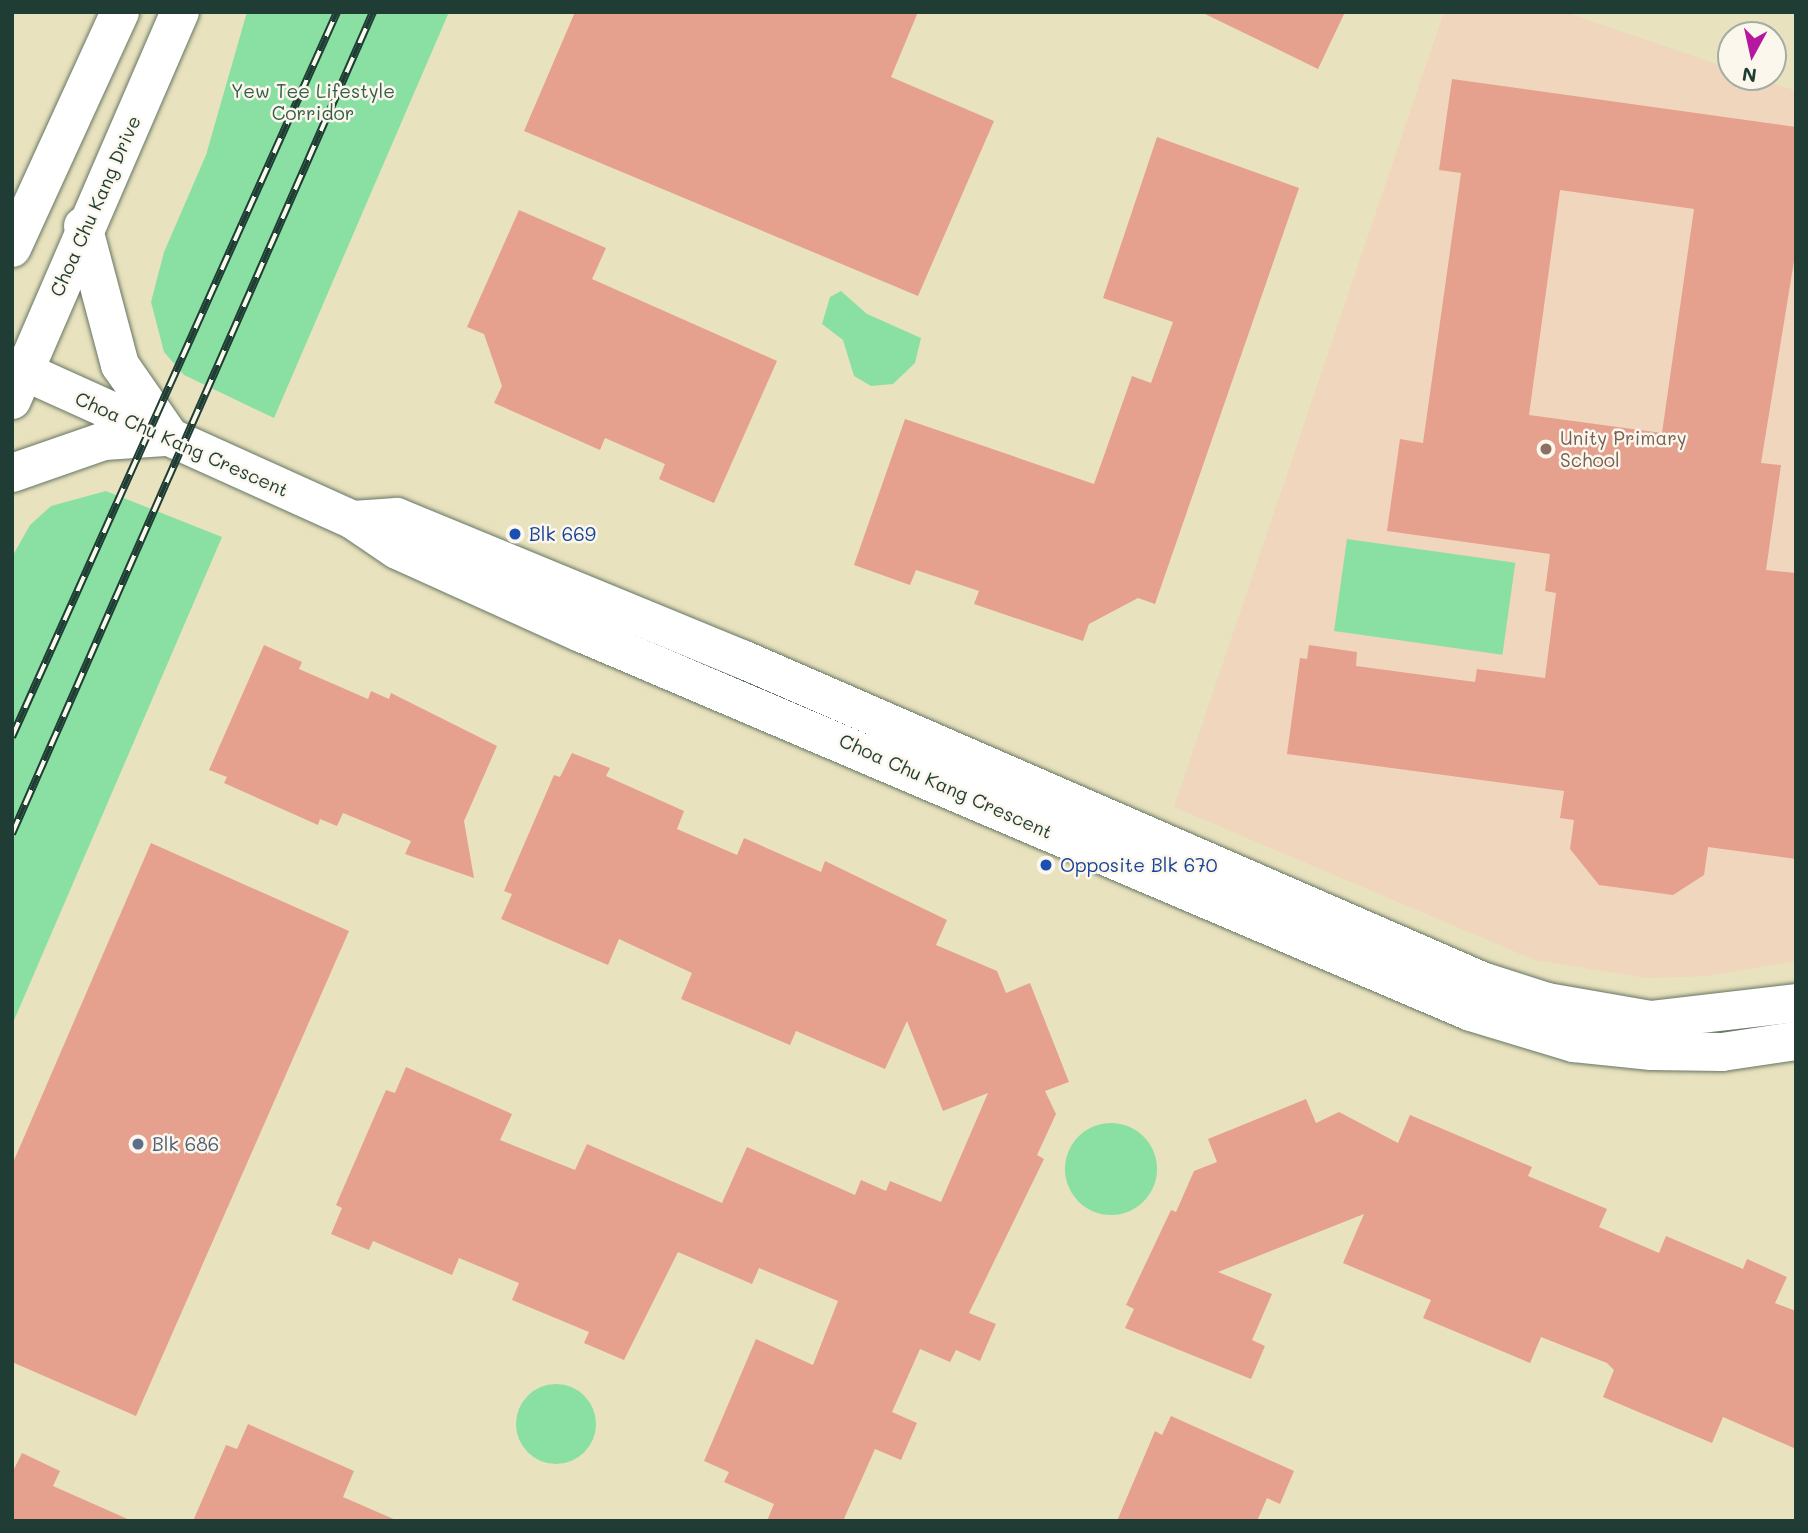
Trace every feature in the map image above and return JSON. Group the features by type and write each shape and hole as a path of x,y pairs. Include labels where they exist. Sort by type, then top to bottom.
{"street":[{"path":"12,248 21,218 120,12"},
{"name":"Choa Chu Kang Drive","path":"16,379 180,12"},
{"path":"83,226 120,365 170,437"},
{"name":"Choa Chu Kang Crescent","path":"16,379 170,437 353,520 397,550 581,633 1529,1034 1652,1051 1722,1052 1796,1041"},
{"path":"12,473 104,441 170,437"},
{"name":"Choa Chu Kang Crescent","path":"353,520 397,517 1495,985 1547,1002 1650,1020 1796,1003"}],"shaded area":[{"name":"Unity Primary School","path":"1444,12 1565,12 1717,64 1717,91 1787,91 1787,88 1796,91 1796,961 1707,976 1647,978 1535,960 1174,807"}],"green space":[{"name":"Yew Tee Lifestyle Corridor","path":"247,12 449,12 274,418 184,375 164,352 151,302 164,252 206,155"},
{"path":"841,291 867,314 921,338 915,363 893,384 871,386 854,376 843,340 822,324 830,297"},
{"path":"106,491 222,537 12,1025 12,557 30,525 51,506"},
{"path":"1347,539 1515,563 1502,655 1334,631"},
{"path":"1111,1123 1129,1126 1144,1136 1154,1151 1157,1169 1154,1187 1144,1202 1129,1212 1111,1215 1093,1212 1078,1202 1068,1187 1065,1169 1068,1151 1078,1136 1093,1126"},
{"path":"556,1384 571,1387 584,1396 593,1409 596,1424 593,1439 584,1452 571,1461 556,1464 541,1461 528,1452 519,1439 516,1424 519,1409 528,1396 541,1387"}],"building":[{"path":"575,12 918,12 891,77 994,121 918,296 524,131"},
{"path":"1201,12 1345,12 1318,69"},
{"path":"1452,79 1796,127 1796,249 1761,463 1781,465 1766,570 1796,573 1796,859 1708,847 1704,875 1673,895 1599,885 1570,849 1574,820 1560,818 1564,791 1287,754 1300,658 1307,659 1309,645 1357,652 1356,666 1475,682 1477,669 1545,678 1556,593 1545,591 1550,554 1387,531 1400,439 1423,443 1461,173 1439,170","holes":["1560,190 1694,209 1662,433 1529,415"]},
{"path":"1157,137 1299,188 1155,604 1138,598 1089,624 1083,641 974,604 979,591 916,570 910,585 854,565 905,419 1094,484 1132,376 1151,383 1173,322 1103,298"},
{"path":"519,210 606,248 592,279 777,361 714,503 659,479 665,464 605,438 600,450 494,403 502,386 484,334 467,327"},
{"path":"264,645 302,662 299,669 368,699 371,691 389,699 391,693 497,746 464,821 474,878 405,854 411,841 343,813 337,826 320,819 318,825 224,783 227,777 209,770"},
{"path":"572,753 610,768 606,776 684,811 677,829 737,855 744,838 821,872 825,861 947,920 936,945 997,971 1006,993 1030,983 1069,1082 1045,1091 1056,1114 1037,1155 1044,1159 969,1313 996,1324 980,1361 956,1350 950,1362 920,1349 892,1412 917,1423 901,1460 875,1449 843,1521 767,1521 774,1504 724,1482 729,1472 704,1461 756,1339 813,1365 838,1301 759,1268 752,1284 678,1252 624,1360 584,1343 589,1332 512,1300 519,1283 459,1258 452,1275 373,1241 369,1250 331,1234 342,1208 336,1205 386,1090 395,1093 406,1067 512,1114 500,1140 575,1170 587,1144 722,1203 747,1147 855,1195 861,1180 886,1191 890,1181 941,1202 988,1093 943,1111 907,1021 885,1069 796,1031 790,1045 681,999 692,973 619,939 608,965 501,919 512,894 504,891 554,775 560,777"},
{"name":"Blk 686","path":"151,843 349,931 136,1416 12,1362 12,1165"},
{"path":"1306,1099 1316,1123 1339,1112 1398,1143 1410,1115 1532,1167 1528,1176 1607,1209 1599,1227 1659,1253 1666,1236 1743,1269 1747,1259 1787,1277 1775,1303 1796,1311 1796,1449 1723,1417 1712,1443 1603,1397 1614,1370 1607,1363 1541,1337 1530,1363 1423,1318 1431,1300 1343,1263 1364,1214 1218,1272 1272,1294 1252,1340 1265,1346 1251,1379 1125,1328 1134,1309 1126,1305 1171,1210 1176,1212 1194,1171 1217,1162 1208,1139"},
{"path":"1171,1416 1294,1471 1280,1504 1267,1498 1257,1521 1117,1521 1155,1431 1162,1435"},
{"path":"248,1424 354,1471 343,1497 398,1521 193,1521 226,1445 237,1449"},
{"path":"22,1453 60,1471 53,1486 132,1521 12,1521 12,1473"}],"railway":[{"path":"12,737 337,12"},
{"path":"12,834 373,12"}],"place":[{"name":"Unity Primary School","path":"1546,449"},
{"name":"Blk 669","path":"515,534"},
{"name":"Opposite Blk 670","path":"1046,865"},
{"name":"Blk 686","path":"138,1144"}]}
